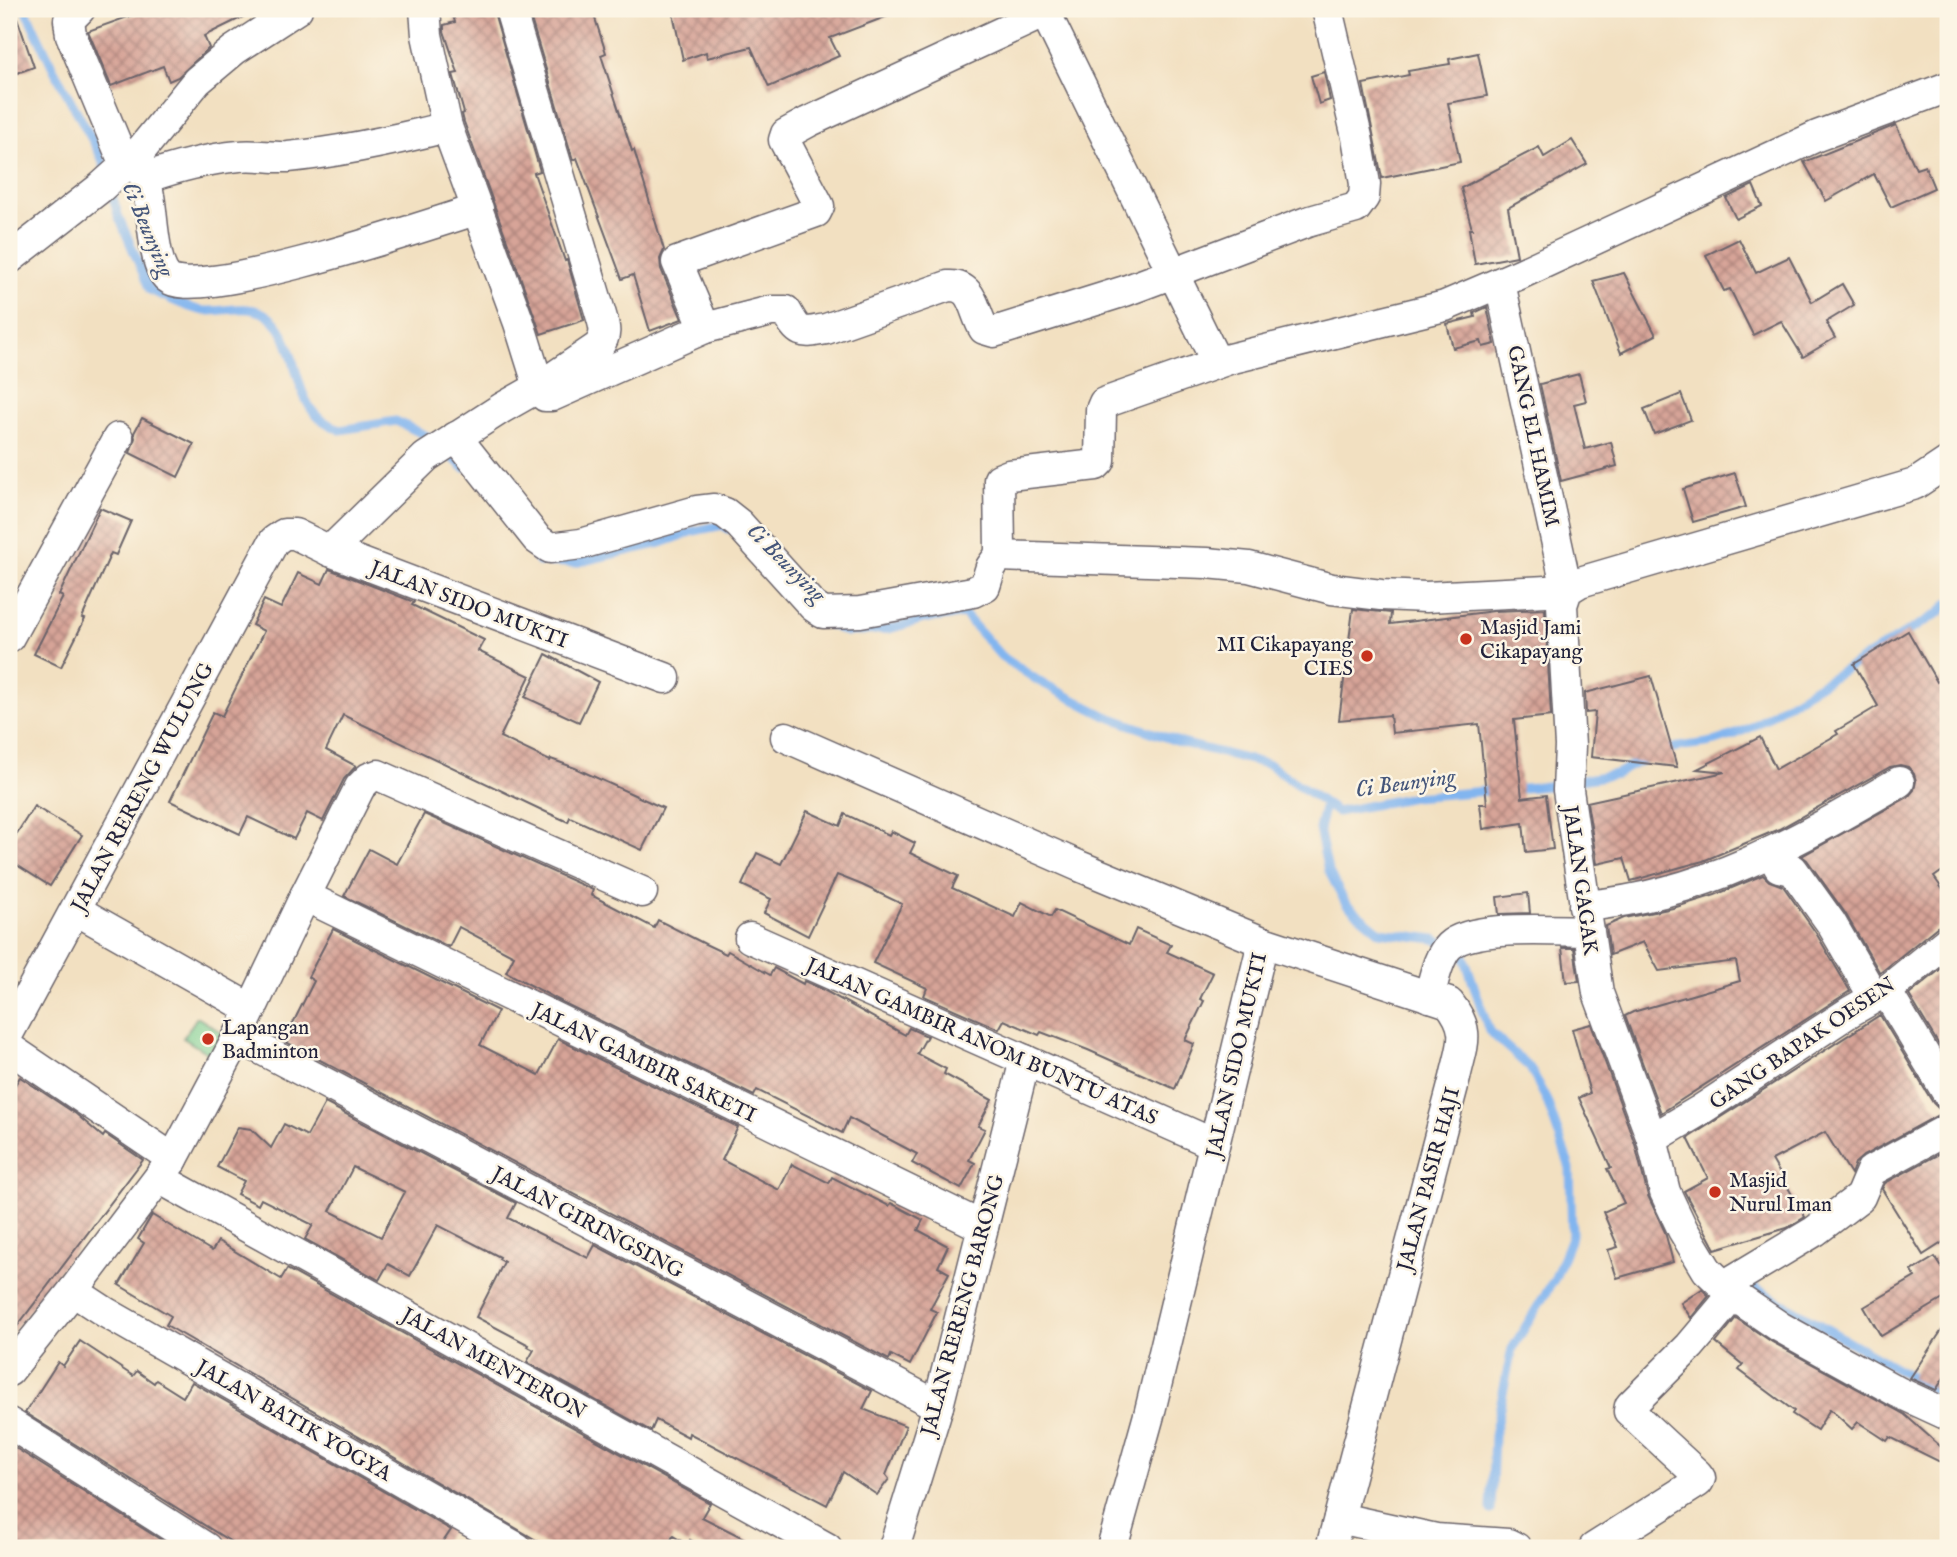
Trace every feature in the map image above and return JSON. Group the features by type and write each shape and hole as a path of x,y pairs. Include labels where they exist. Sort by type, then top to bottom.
{"street":[{"path":"80,9 69,20 71,35 136,166 160,266 168,277 179,284 200,283 302,263 478,209"},
{"path":"9,259 100,188 136,166 197,81 234,51 297,9"},
{"path":"425,9 427,35 447,127 519,323 539,387 543,395 552,396 705,328 781,310 786,311 797,330 802,333 826,330 948,286 958,285 969,294 984,329 994,331 1125,291 1307,222 1356,208 1362,202 1364,184 1357,137 1327,9"},
{"path":"331,551 426,457 598,347 606,332 510,9"},
{"path":"705,328 677,262 816,212 819,206 784,140 786,134 1049,10 1217,363"},
{"path":"464,432 537,539 550,548 581,544 681,514 714,509 725,513 739,524 813,606 823,612 860,612 978,591 985,586 991,568 999,556 999,479 1009,475 1096,465 1100,461 1101,410 1104,403 1217,363 1445,306 1817,136 1948,87"},
{"path":"136,166 172,169 242,155 286,157 391,141 447,127"},
{"name":"GANG EL HAMIM","path":"1500,283 1567,590"},
{"path":"9,637 118,438"},
{"path":"999,556 1207,563 1249,567 1332,589 1381,595 1426,597 1567,590 1580,582 1915,484 1948,462"},
{"name":"JALAN SIDO MUKTI","path":"274,541 284,534 295,534 331,551 665,678"},
{"name":"JALAN RERENG WULUNG","path":"9,1032 274,541"},
{"name":"JALAN GAGAK","path":"1567,590 1562,605 1570,746 1568,790 1598,993 1652,1139 1665,1192 1683,1230 1707,1270 1729,1290 1780,1327 1816,1348 1898,1392 1948,1415"},
{"name":"JALAN SIDO MUKTI","path":"786,737 1079,866 1263,942 1149,1415 1112,1548"},
{"path":"9,1371 166,1169 238,1037 360,787 369,778 378,775 642,892"},
{"path":"1429,997 1442,955 1460,938 1586,919 1624,903 1716,878 1814,831 1899,782"},
{"path":"1770,852 1779,867 1793,870 1911,1036 1948,1094"},
{"name":"JALAN GAMBIR SAKETI","path":"305,896 983,1227"},
{"path":"76,911 251,1009"},
{"name":"JALAN GAMBIR ANOM BUNTU ATAS","path":"750,938 1214,1143"},
{"name":"GANG BAPAK OESEN","path":"1652,1139 1880,994 1948,941"},
{"name":"JALAN PASIR HAJI","path":"1263,942 1449,1003 1461,1018 1465,1034 1331,1548"},
{"name":"JALAN GIRINGSING","path":"238,1037 938,1406"},
{"name":"JALAN MENTERON","path":"9,1048 166,1169 827,1548"},
{"name":"JALAN RERENG BARONG","path":"894,1548 938,1406 1025,1060"},
{"path":"1594,1548 1698,1482 1700,1478 1629,1411 1630,1406 1690,1346 1729,1290 1860,1197 1871,1171 1948,1129"},
{"name":"JALAN BATIK YOGYA","path":"73,1291 117,1319 517,1548"},
{"path":"9,1423 206,1548"},
{"path":"1339,1518 1436,1539 1508,1544 1516,1548"}],"green space":[{"name":"Lapangan Badminton","path":"197,1017 232,1039 220,1061 183,1038"}],"building":[{"path":"9,9 14,9 34,67 9,76"},
{"path":"150,9 259,9 204,36 209,48 178,77 169,81 163,66 111,86 88,31"},
{"path":"451,9 493,9 540,171 534,173 565,261 567,260 584,320 541,334 464,122 453,74 458,73 444,31 444,25 455,22"},
{"path":"528,9 592,9 606,53 601,55 632,151 634,150 664,250 660,259 661,269 682,319 650,331 633,275 622,279 577,158 573,160"},
{"path":"672,9 901,11 830,38 839,56 769,87 751,47 707,58 706,52 683,60"},
{"path":"1478,53 1487,96 1448,103 1460,162 1382,178 1363,84 1409,75 1408,71 1450,64 1449,59"},
{"path":"1324,72 1330,100 1319,104 1311,76"},
{"path":"1896,125 1916,169 1925,166 1934,188 1891,207 1874,174 1826,201 1804,162"},
{"path":"1572,140 1587,164 1508,208 1517,256 1475,264 1469,229 1472,229 1461,188 1539,147 1544,157"},
{"path":"1753,185 1762,206 1736,219 1726,198"},
{"path":"1739,239 1756,273 1789,257 1812,302 1842,284 1854,305 1826,322 1835,338 1803,357 1781,321 1753,335 1730,289 1724,291 1706,255"},
{"path":"1624,273 1656,335 1621,353 1593,281"},
{"path":"1487,307 1495,344 1483,347 1481,341 1453,348 1447,324 1475,317 1474,313"},
{"path":"1579,374 1586,401 1574,404 1585,449 1611,442 1617,466 1561,481 1540,384"},
{"path":"1681,394 1691,420 1654,434 1644,409"},
{"path":"142,418 194,444 178,477 130,453 134,433"},
{"path":"1735,473 1746,507 1693,522 1683,489"},
{"path":"100,508 131,521 116,555 111,553 82,618 85,619 61,667 34,654 63,597 59,595"},
{"path":"329,569 414,602 412,605 484,640 478,651 530,676 500,737 663,808 642,850 570,817 568,822 343,715 326,750 356,766 344,779 323,821 307,813 294,839 248,817 240,834 170,801 213,712 222,716 264,631 252,625 264,600 281,608 298,573 322,584"},
{"path":"1353,609 1391,613 1390,624 1494,611 1545,609 1551,716 1514,720 1522,798 1546,795 1553,849 1526,852 1523,823 1483,829 1480,804 1487,804 1479,724 1392,733 1390,715 1339,720"},
{"path":"1908,631 1937,682 1948,674 1948,867 1934,877 1948,897 1948,924 1937,927 1880,973 1845,913 1802,856 1908,797 1914,790 1916,781 1908,767 1900,765 1890,767 1779,829 1703,861 1631,881 1624,858 1597,864 1587,802 1725,772 1697,769 1760,737 1776,769 1838,734 1836,731 1878,706 1854,664"},
{"path":"546,654 598,682 579,722 525,697"},
{"path":"1651,676 1677,767 1591,757 1595,712 1586,713 1585,693"},
{"path":"34,806 82,835 50,886 9,860 9,846"},
{"path":"807,811 840,826 845,814 889,835 891,831 915,843 910,853 958,876 952,888 1015,917 1022,902 1051,917 1055,910 1129,945 1136,929 1171,945 1167,952 1213,973 1200,999 1204,1001 1185,1040 1194,1044 1175,1089 1041,1032 1039,1035 1004,1020 999,1029 924,996 927,988 873,963 902,904 862,885 837,875 808,936 764,913 771,899 742,885 757,853 781,864"},
{"path":"424,814 593,890 591,895 654,928 658,920 726,954 728,951 770,975 774,968 803,984 804,981 820,988 905,1035 909,1028 927,1036 917,1054 946,1069 944,1074 992,1100 978,1126 985,1129 969,1160 975,1163 961,1189 912,1163 917,1154 849,1118 842,1133 757,1090 754,1096 562,1002 506,972 514,956 459,927 449,947 344,896 369,849 397,864"},
{"path":"1763,875 1769,881 1783,886 1816,933 1850,991 1661,1113 1625,1016 1740,981 1736,961 1659,971 1643,942 1610,955 1606,926 1624,918 1673,908 1715,895"},
{"path":"1528,893 1530,913 1499,914 1497,897"},
{"path":"333,929 498,1011 480,1045 539,1075 558,1039 738,1127 722,1160 779,1190 792,1164 829,1183 832,1177 923,1220 918,1230 948,1246 938,1267 949,1273 930,1309 937,1312 910,1365 891,1355 889,1360 284,1041 314,981 308,977"},
{"path":"1562,948 1574,948 1579,981 1566,982"},
{"path":"1948,963 1948,1060 1909,995"},
{"path":"1880,1015 1933,1103 1948,1112 1863,1156 1855,1163 1851,1174 1825,1132 1772,1160 1805,1217 1787,1228 1715,1249 1684,1191 1708,1178 1688,1138"},
{"path":"1591,1024 1635,1144 1648,1196 1665,1232 1673,1262 1617,1278 1608,1250 1618,1247 1603,1212 1624,1203 1607,1169 1611,1168 1579,1098 1590,1093 1572,1029"},
{"path":"20,1077 76,1114 103,1137 105,1134 143,1160 9,1337 9,1094"},
{"path":"325,1103 516,1203 508,1218 588,1258 595,1245 872,1391 863,1409 906,1426 886,1475 889,1479 877,1495 843,1472 827,1505 689,1433 688,1437 656,1420 651,1431 527,1362 534,1350 528,1347 529,1345 476,1317 504,1262 500,1257 438,1225 410,1276 388,1264 379,1280 305,1239 313,1225 261,1199 258,1205 237,1194 244,1181 217,1167 238,1127 251,1129 271,1148 284,1124 307,1136","holes":["353,1167 405,1192 381,1237 330,1211"]},
{"path":"1948,1149 1948,1239 1923,1255 1882,1189 1885,1183"},
{"path":"152,1215 212,1251 218,1241 281,1279 287,1269 710,1503 702,1517 763,1548 706,1548 690,1540 688,1545 673,1536 667,1548 550,1548 166,1325 171,1316 119,1285 144,1243 138,1239"},
{"path":"1935,1257 1948,1277 1948,1296 1881,1336 1864,1307 1915,1277 1912,1271"},
{"path":"1702,1289 1709,1296 1691,1318 1681,1303"},
{"path":"1736,1318 1772,1342 1904,1414 1948,1453 1948,1466 1890,1437 1887,1441 1858,1422 1852,1429 1830,1409 1817,1430 1792,1414 1794,1411 1739,1370 1743,1365 1716,1343"},
{"path":"1948,1321 1948,1371 1936,1390 1910,1378"},
{"path":"80,1341 133,1376 137,1371 183,1397 192,1382 451,1530 439,1548 241,1548 25,1413 58,1362 63,1366"},
{"path":"9,1444 174,1548 9,1548"}],"waterway":[{"name":"Ci Beunying","path":"25,9 54,70 101,156 106,173"},
{"name":"Ci Beunying","path":"110,187 118,215 150,290 199,310 241,309 263,313 283,333 303,392 319,418 340,430 396,421 429,437 464,468"},
{"name":"Ci Beunying","path":"528,546 539,562 574,563 661,543 694,531 723,525 728,529"},
{"name":"Ci Beunying","path":"1663,751 1716,741 1749,728 1939,613 1948,603"},
{"name":"Ci Beunying","path":"825,623 847,632 889,629 924,619 964,614 1001,656 1069,697 1106,716 1182,743 1270,765 1337,812 1413,797 1498,790"},
{"name":"Ci Beunying","path":"1512,789 1616,774 1646,758"},
{"path":"1325,804 1319,829 1328,870 1346,904 1380,932 1434,939 1444,943"},
{"path":"1457,948 1462,950 1489,1031 1530,1068 1547,1101 1570,1168 1572,1235 1555,1278 1512,1349 1494,1436 1491,1510"},
{"path":"1743,1281 1948,1398"}],"place":[{"name":"Masjid Jami Cikapayang","path":"1466,639"},
{"name":"MI Cikapayang CIES","path":"1367,656"},
{"name":"Lapangan Badminton","path":"208,1039"},
{"name":"Masjid Nurul Iman","path":"1715,1192"}]}
